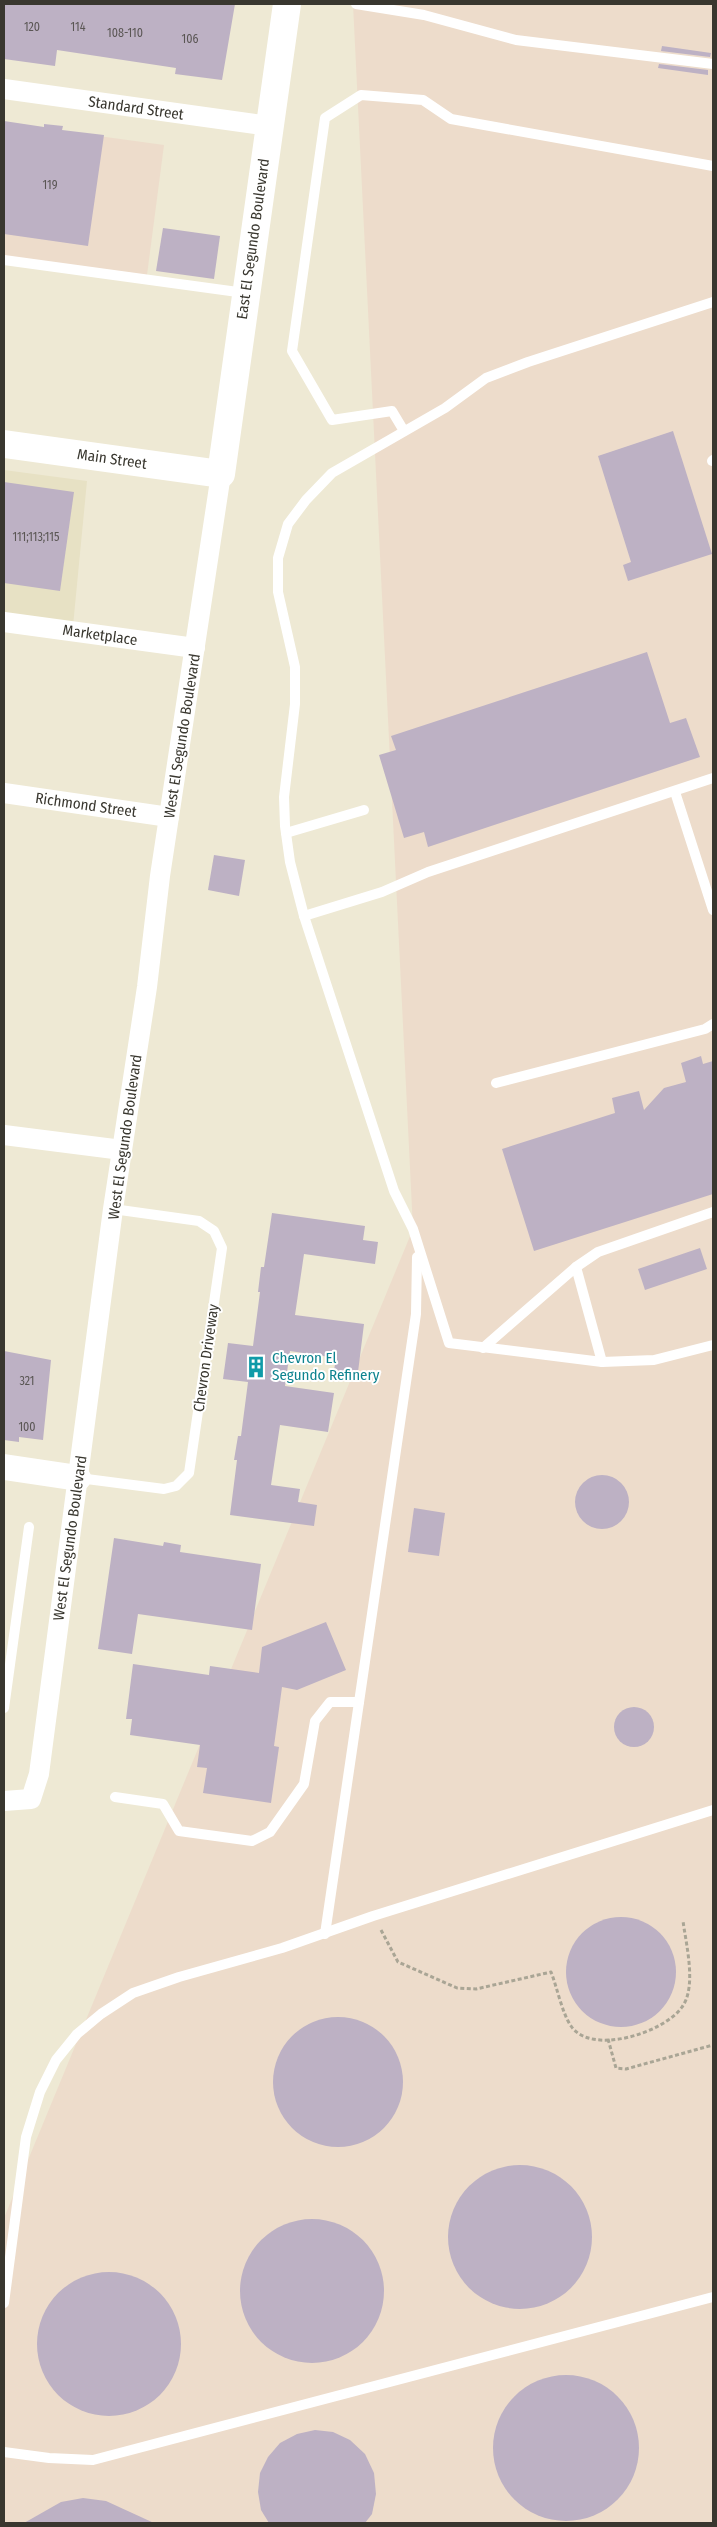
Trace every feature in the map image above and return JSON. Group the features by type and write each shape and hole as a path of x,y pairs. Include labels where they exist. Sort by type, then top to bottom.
{"main road":[{"name":"East El Segundo Boulevard","path":"221,474 287,4"},
{"name":"Main Street","path":"4,444 221,474"}],"street":[{"name":"Standard Street","path":"4,89 269,126"},
{"name":"West El Segundo Boulevard","path":"4,1801 31,1799 40,1774 113,1209 169,817 221,474"},
{"name":"Marketplace","path":"4,622 195,648"},
{"name":"Richmond Street","path":"4,793 169,817"},
{"path":"4,1135 122,1150"},
{"path":"4,1467 78,1478"}],"lane":[{"path":"356,4 424,15 516,40 713,64"},
{"path":"404,432 392,411 332,420 292,351 325,118 361,95 423,100 450,119 713,166"},
{"path":"4,260 246,293"},
{"path":"713,302 528,362 486,378 445,408 332,474 306,500 288,524 278,558 278,592 295,667 295,704 284,797 290,862 304,916 394,1191 414,1229 450,1343 602,1362 654,1360 713,1345"},
{"path":"304,916 382,892 428,872 575,822 675,792 713,778"},
{"path":"675,792 713,910"},
{"path":"286,833 364,810"},
{"path":"496,1083 705,1029 713,1024"},
{"name":"Chevron Driveway","path":"78,1478 164,1489 176,1486 189,1473 222,1248 214,1231 199,1221 113,1209"},
{"path":"484,1348 576,1267 598,1252 713,1212"},
{"path":"325,1934 416,1314 418,1269 414,1229"},
{"path":"576,1267 602,1362"},
{"path":"4,1708 29,1528"},
{"path":"115,1797 163,1804 179,1831 252,1841 270,1832 304,1784 315,1721 330,1702 359,1702"},
{"path":"4,2303 26,2137 40,2092 56,2060 76,2034 101,2014 134,1993 179,1977 325,1934 374,1916 713,1810"},
{"path":"4,2452 49,2458 93,2460 713,2297"}],"path":[{"path":"374,1916 398,1962 457,1988 476,1989 551,1972 570,2026 584,2038 608,2039 634,2037 657,2027 683,2007 690,1981 683,1921"},
{"path":"608,2039 616,2068 626,2069 713,2045"}],"shaded area":[{"path":"353,4 713,4 713,2523 4,2523 4,2218 413,1229"},
{"path":"4,123 164,145 147,275 4,256"},
{"path":"4,470 87,481 73,626 4,615"}],"building":[{"path":"4,4 235,4 222,80 175,74 176,68 57,50 55,66 4,59"},
{"path":"662,46 711,53 710,57 661,51"},
{"path":"659,64 708,70 708,75 658,68"},
{"path":"4,121 44,127 44,124 63,126 62,130 104,135 88,246 4,234"},
{"path":"163,228 220,236 214,279 156,271"},
{"path":"673,431 712,554 628,581 623,565 631,562 598,456"},
{"path":"4,482 74,492 60,591 4,583"},
{"path":"647,652 670,723 686,718 700,757 428,847 424,832 404,838 379,755 396,750 391,736"},
{"path":"214,855 245,860 239,896 208,890"},
{"path":"701,1056 703,1064 713,1061 713,1194 534,1251 502,1149 615,1113 612,1098 639,1091 644,1110 664,1088 686,1082 681,1063"},
{"name":"Chevron El Segundo Refinery","path":"272,1213 365,1226 363,1240 378,1242 375,1264 304,1254 295,1315 364,1324 357,1380 333,1377 336,1358 290,1351 285,1386 334,1393 328,1432 280,1425 271,1485 300,1489 298,1502 317,1505 314,1526 230,1515 237,1460 234,1460 238,1436 241,1436 248,1382 223,1379 228,1343 253,1346 260,1292 258,1292 261,1267 264,1267"},
{"path":"700,1248 707,1269 645,1290 638,1269"},
{"path":"4,1351 51,1360 43,1440 19,1437 19,1442 4,1440"},
{"path":"597,1475 607,1475 617,1479 625,1487 629,1502 625,1517 617,1525 607,1529 597,1529 587,1525 579,1517 575,1507 575,1497 579,1487 587,1479"},
{"path":"414,1508 445,1513 439,1556 408,1552"},
{"path":"114,1538 163,1546 164,1542 181,1545 180,1552 261,1564 252,1630 138,1614 132,1654 98,1649"},
{"path":"326,1622 346,1670 297,1690 282,1687 274,1746 279,1747 271,1803 203,1793 207,1768 197,1767 200,1745 130,1735 132,1719 126,1719 133,1664 209,1675 210,1666 259,1673 262,1647"},
{"path":"634,1707 648,1713 654,1727 648,1741 634,1747 620,1741 614,1727 620,1713"},
{"path":"621,1917 642,1921 660,1933 672,1951 676,1972 672,1993 660,2011 642,2023 621,2027 600,2023 582,2011 570,1993 566,1972 570,1951 582,1933 600,1921"},
{"path":"338,2017 351,2018 363,2022 384,2036 398,2057 402,2069 402,2095 398,2107 384,2128 363,2142 351,2146 338,2147 325,2146 313,2142 292,2128 278,2107 274,2095 273,2082 274,2069 278,2057 292,2036 313,2022 325,2018"},
{"path":"520,2165 547,2171 560,2177 571,2186 580,2197 586,2210 592,2237 586,2264 580,2277 571,2288 560,2297 547,2303 520,2309 493,2303 480,2297 469,2288 460,2277 454,2264 448,2237 454,2210 460,2197 469,2186 480,2177 493,2171"},
{"path":"312,2219 339,2225 352,2231 363,2240 372,2251 378,2264 384,2291 378,2318 372,2331 363,2342 352,2351 339,2357 312,2363 285,2357 272,2351 261,2342 252,2331 246,2318 240,2291 246,2264 252,2251 261,2240 272,2231 285,2225"},
{"path":"109,2272 136,2278 149,2284 160,2293 169,2304 175,2317 181,2344 175,2371 169,2384 160,2395 149,2404 136,2410 109,2416 82,2410 69,2404 58,2395 49,2384 43,2371 37,2344 43,2317 49,2304 58,2293 69,2284 82,2278"},
{"path":"566,2375 594,2380 618,2396 634,2420 639,2448 634,2476 618,2500 594,2516 566,2521 538,2516 514,2500 498,2476 493,2448 498,2420 514,2396 538,2380"},
{"path":"315,2430 333,2432 350,2440 365,2454 374,2473 376,2494 372,2514 365,2523 269,2523 261,2510 258,2492 260,2473 268,2457 280,2443 297,2434"},
{"path":"83,2498 106,2501 154,2523 24,2523 61,2502"}],"place":[{"name":"Chevron El Segundo Refinery","path":"256,1367"}]}
